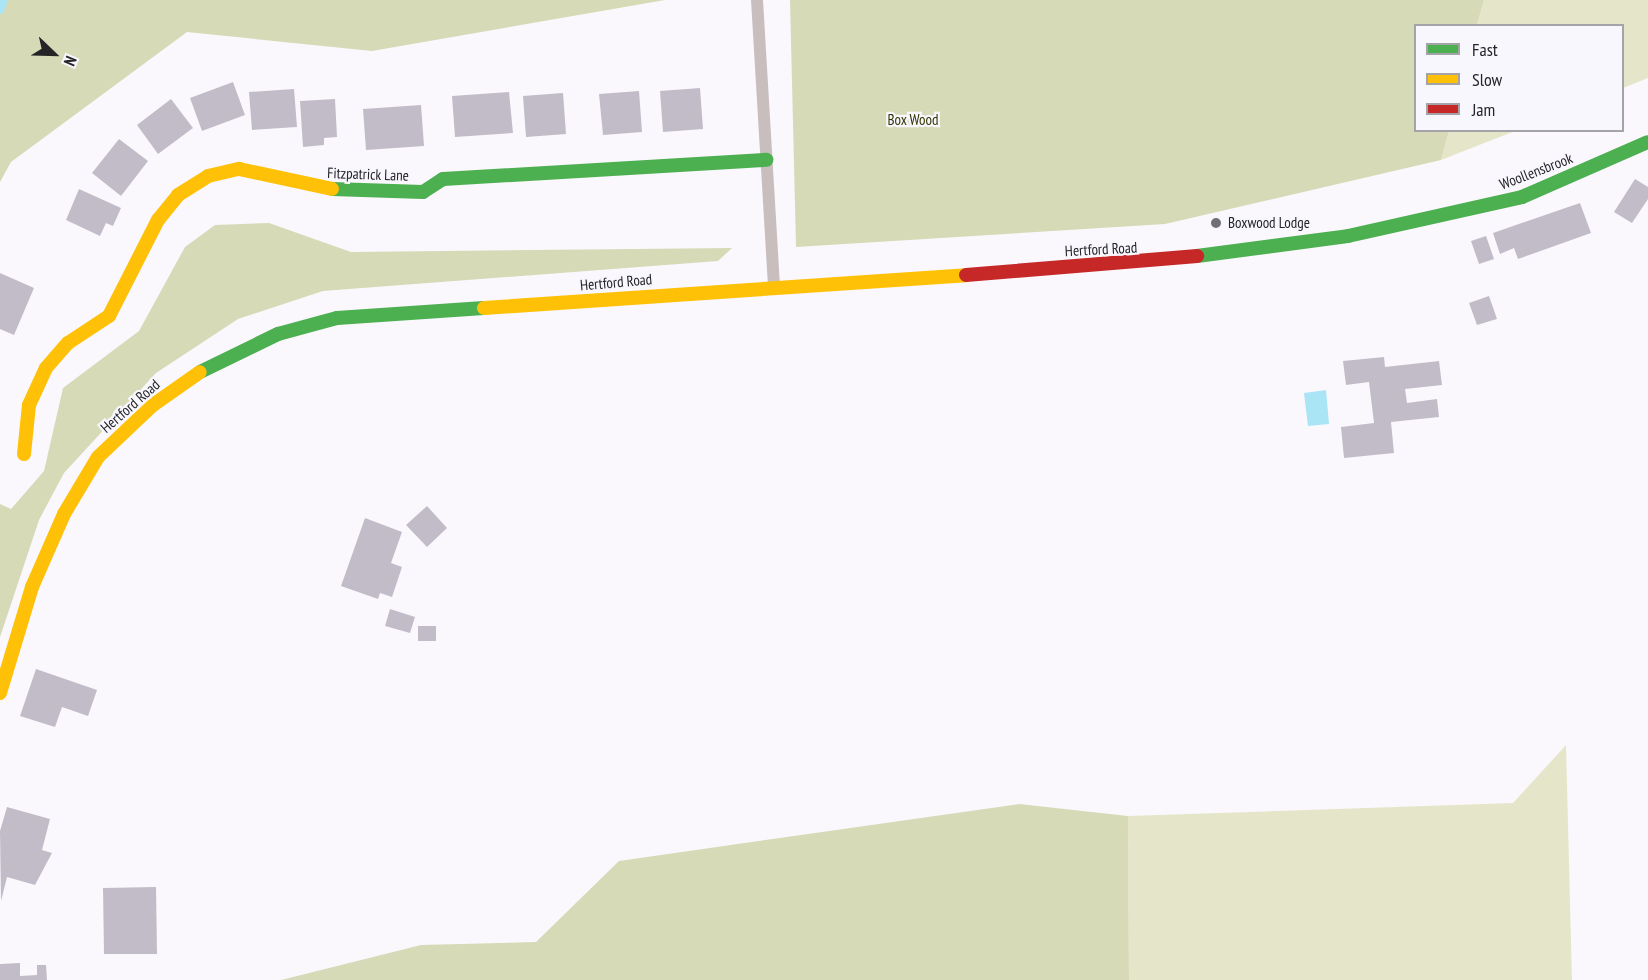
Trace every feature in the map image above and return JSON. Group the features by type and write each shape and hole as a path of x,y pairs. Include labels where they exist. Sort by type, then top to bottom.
{"main road":[{"name":"Woollensbrook","path":"1432,220 1522,197 1648,142"},
{"name":"Fitzpatrick Lane","path":"24,454 29,405 46,368 68,343 109,316 158,220 178,195 208,176 239,169 275,174 314,189 423,192 442,179 766,160"},
{"name":"Hertford Road","path":"0,693 32,587 64,514 98,457 153,405 216,360 278,334 338,318 774,285 1155,262 1432,220"}],"lane":[{"path":"757,0 774,285"}],"green space":[{"path":"0,0 665,0 372,51 187,32 11,162 0,182"},
{"name":"Box Wood","path":"790,0 1484,0 1477,24 1414,24 1414,132 1449,132 1441,160 1165,224 796,247"},
{"path":"1484,0 1648,0 1648,78 1624,88 1624,24 1477,24"},
{"path":"1449,132 1512,132 1441,160"},
{"path":"269,223 351,252 732,248 718,261 323,291 238,319 156,373 64,473 39,520 0,637 0,504 11,509 44,471 63,388 139,331 185,247 215,225"},
{"path":"1566,745 1572,980 1129,980 1128,816 1513,803"},
{"path":"1019,804 1128,816 1129,980 281,980 421,945 536,942 619,861"}],"water":[{"path":"1326,390 1329,424 1308,426 1304,393"}],"building":[{"path":"233,82 245,115 202,131 190,98"},
{"path":"700,88 703,129 663,132 660,91"},
{"path":"294,89 297,127 252,130 249,92"},
{"path":"639,91 642,132 603,135 599,94"},
{"path":"509,92 513,133 455,137 452,96"},
{"path":"563,93 566,134 526,137 523,96"},
{"path":"171,99 193,128 158,154 137,125"},
{"path":"335,99 337,137 324,138 324,145 303,147 300,101"},
{"path":"421,105 424,146 366,150 363,109"},
{"path":"119,139 148,161 121,196 92,173"},
{"path":"1635,179 1648,187 1648,199 1632,223 1614,212"},
{"path":"79,189 121,208 113,226 106,223 100,236 66,220"},
{"path":"1580,203 1591,233 1518,259 1514,248 1500,254 1493,233"},
{"path":"1486,236 1494,259 1479,264 1471,241"},
{"path":"0,273 34,288 14,335 0,329"},
{"path":"1489,296 1497,319 1477,325 1469,303"},
{"path":"1384,357 1385,367 1439,361 1442,385 1405,389 1407,403 1437,399 1439,417 1391,422 1394,453 1344,458 1341,427 1374,423 1369,382 1346,385 1343,361"},
{"path":"427,506 447,528 427,547 406,525"},
{"path":"365,518 402,532 391,563 402,567 392,597 380,593 378,599 341,586"},
{"path":"390,609 415,617 410,633 385,626"},
{"path":"418,626 436,626 436,641 418,641"},
{"path":"36,669 97,690 88,716 62,707 55,727 20,716"},
{"path":"7,807 50,819 42,850 52,853 35,885 7,877 1,901 0,831"},
{"path":"156,887 157,954 104,954 103,888"},
{"path":"20,963 20,976 37,975 37,965 46,965 47,980 0,980 0,964"}],"waterway":[{"path":"0,10 4,0"}],"traffic: fast":[{"path":"1197,256 1348,236 1522,197 1648,142"},
{"path":"332,189 423,192 443,179 766,160"},
{"path":"200,372 278,334 337,318 484,308"}],"traffic: slow":[{"path":"24,454 29,405 46,368 68,343 109,316 158,220 178,195 208,176 239,169 332,189"},
{"path":"484,308 966,275"},
{"path":"0,693 32,587 64,514 98,457 153,405 200,372"}],"traffic: jam":[{"path":"966,275 1197,256"}],"place":[{"name":"Boxwood Lodge","path":"1216,223"}]}
